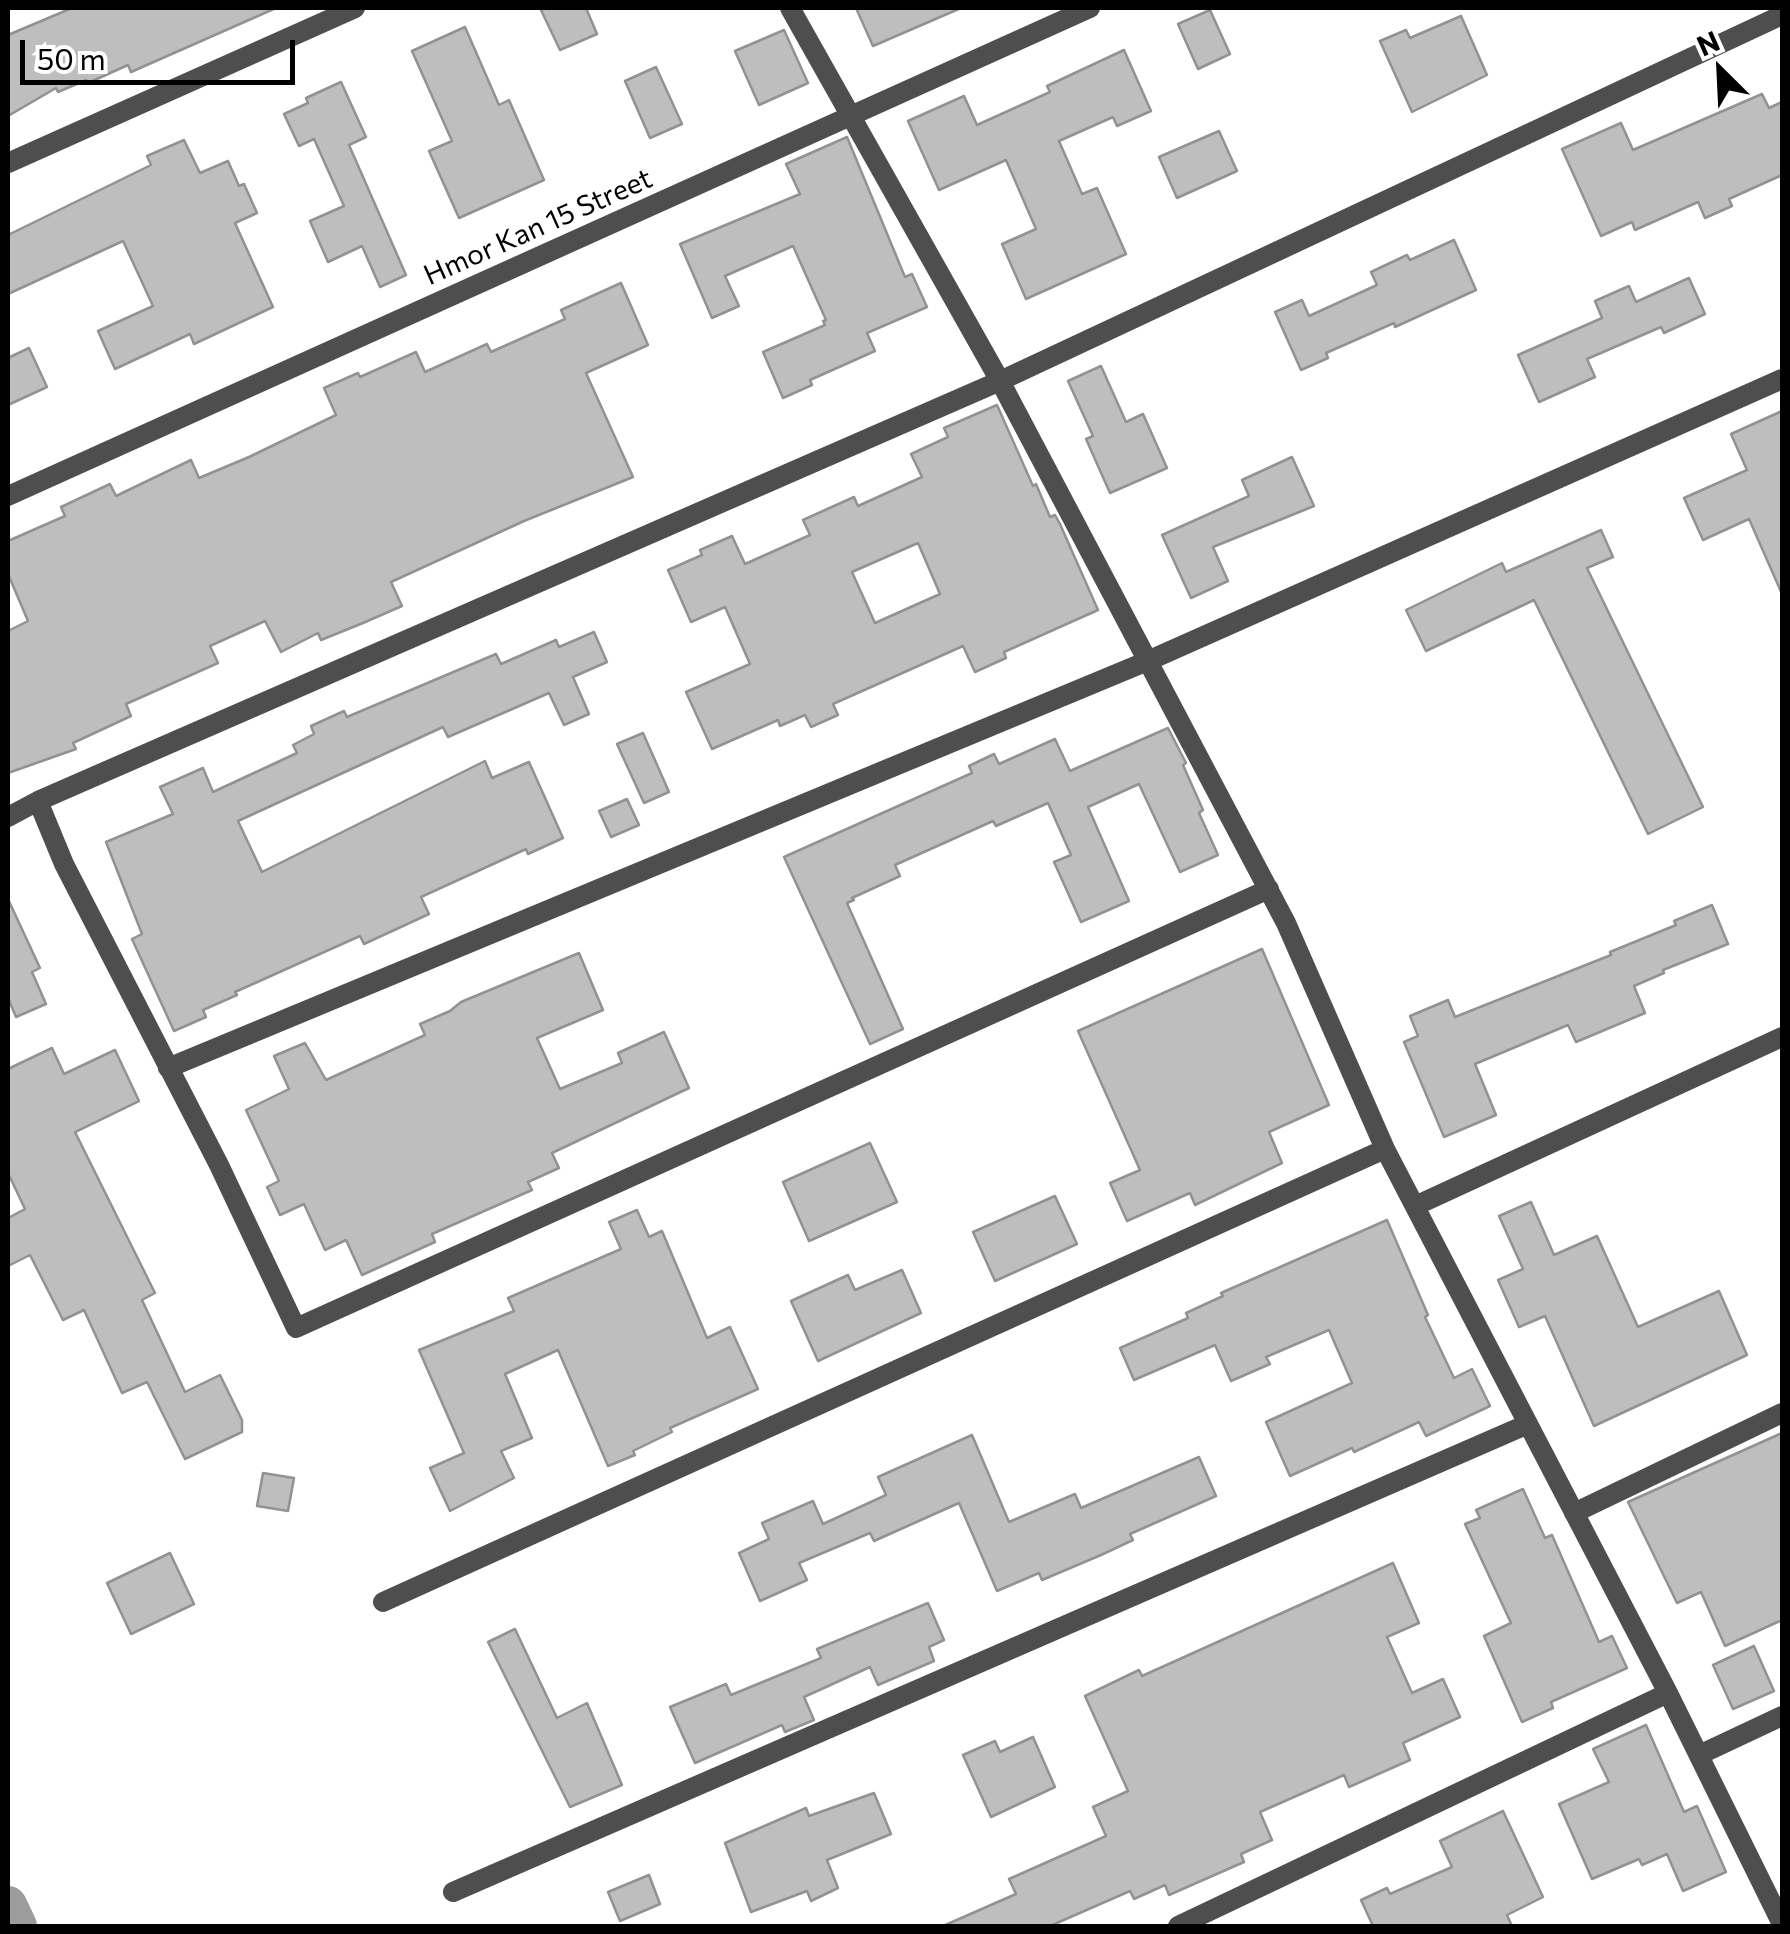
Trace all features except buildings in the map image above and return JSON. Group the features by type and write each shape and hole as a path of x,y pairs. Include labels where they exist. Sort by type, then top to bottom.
{"street":[{"path":"8,163 355,8"},
{"path":"790,8 1000,382 1150,660 1268,889 1385,1148 1700,1755 1782,1924"},
{"name":"Hmor Kan 15 Street","path":"8,496 1090,8"},
{"path":"8,817 1000,382 1782,15"},
{"path":"168,1068 1150,660 1782,379"},
{"path":"38,801 64,864 219,1165 296,1328 1268,889"},
{"path":"1415,1206 1782,1037"},
{"path":"383,1602 1385,1148"},
{"path":"1574,1513 1782,1413"},
{"path":"453,1892 1528,1424"},
{"path":"1178,1926 1668,1693"},
{"path":"1700,1755 1782,1716"}],"waterway":[{"path":"8,1905 18,1926"}]}
